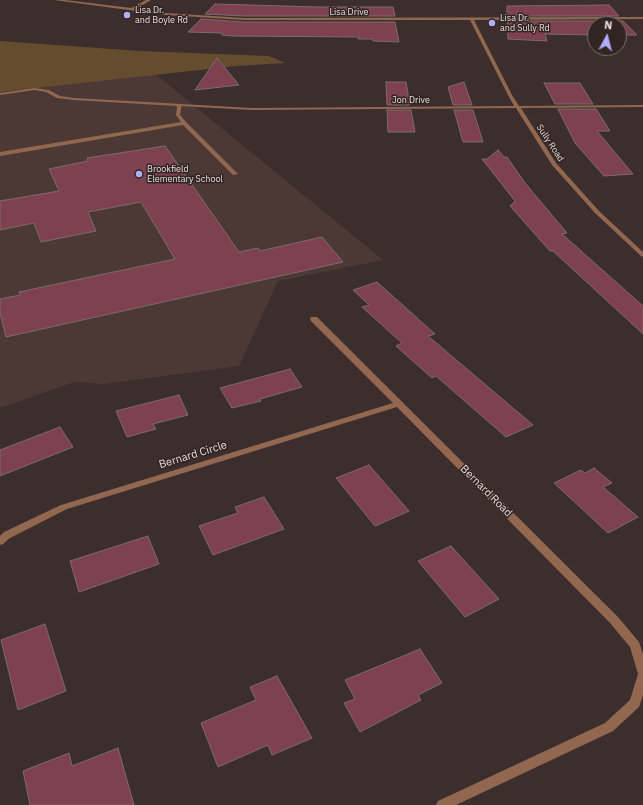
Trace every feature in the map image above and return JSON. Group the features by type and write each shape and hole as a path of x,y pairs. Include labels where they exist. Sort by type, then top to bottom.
{"street":[{"name":"Lisa Drive","path":"56,0 130,11 244,19 643,18"},
{"path":"130,11 150,0"},
{"name":"Sully Road","path":"472,19 518,107 554,164 597,212 643,256"},
{"name":"Jon Drive","path":"0,94 35,89 47,91 59,97 74,99 252,109 643,106"},
{"path":"180,105 178,115 184,123 235,174"},
{"path":"0,154 184,123"},
{"name":"Bernard Road","path":"314,319 614,620 635,645 643,674 635,703 609,727 442,805"},
{"name":"Bernard Circle","path":"0,541 7,535 64,508 399,404"}],"shaded area":[{"path":"0,41 140,51 269,56 285,63 236,66 0,92"},
{"name":"Brookfield Elementary School","path":"148,68 383,260 278,281 239,366 104,384 74,382 0,408 0,89"}],"building":[{"path":"215,4 319,7 393,7 395,16 244,16 205,14"},
{"path":"609,5 619,16 507,16 507,6"},
{"path":"201,19 244,22 395,22 399,42 358,39 359,37 232,36 222,35 222,33 188,32"},
{"path":"507,21 587,21 587,35 545,34 547,41 508,39"},
{"path":"627,25 637,35 627,35"},
{"path":"217,58 239,85 195,90"},
{"path":"386,82 406,82 410,105 387,105"},
{"path":"464,82 472,105 453,105 448,87"},
{"path":"544,83 580,83 593,104 555,104"},
{"path":"558,109 596,109 610,131 597,131 633,174 604,176 575,143"},
{"path":"387,110 411,110 415,132 388,132"},
{"path":"454,110 473,110 483,142 463,142"},
{"path":"165,146 239,252 258,248 260,251 322,237 343,262 6,337 0,313 0,299 20,295 19,292 175,259 141,202 88,212 96,231 41,242 34,223 0,230 0,201 59,191 49,169 88,161 87,158"},
{"path":"498,150 504,157 507,157 525,183 567,233 562,234 643,306 643,334 553,251 550,251 510,206 515,201 482,159 487,159"},
{"path":"377,282 435,334 428,336 533,425 506,437 436,376 432,378 396,346 402,343 362,307 369,305 353,290"},
{"path":"290,369 302,387 260,399 261,401 232,408 220,388"},
{"path":"179,395 188,415 153,424 156,429 127,437 116,411"},
{"path":"60,427 73,447 0,476 0,450"},
{"path":"369,465 409,511 375,526 336,478"},
{"path":"594,468 612,483 603,487 638,517 608,533 554,483 581,470 585,473"},
{"path":"264,497 284,529 213,555 199,526 238,513 235,507"},
{"path":"148,536 159,564 79,592 70,561"},
{"path":"451,546 499,599 465,617 418,561"},
{"path":"45,624 66,691 18,710 1,640"},
{"path":"420,649 442,683 418,695 421,700 360,732 344,703 355,699 345,680"},
{"path":"277,676 312,738 272,755 268,745 218,767 201,723 256,700 250,687"},
{"path":"118,748 134,805 30,805 23,771 69,753 72,766"}],"place":[{"name":"Lisa Dr. and Boyle Rd","path":"127,15"},
{"name":"Lisa Dr. and Sully Rd","path":"492,23"},
{"name":"Brookfield Elementary School","path":"139,174"}]}
